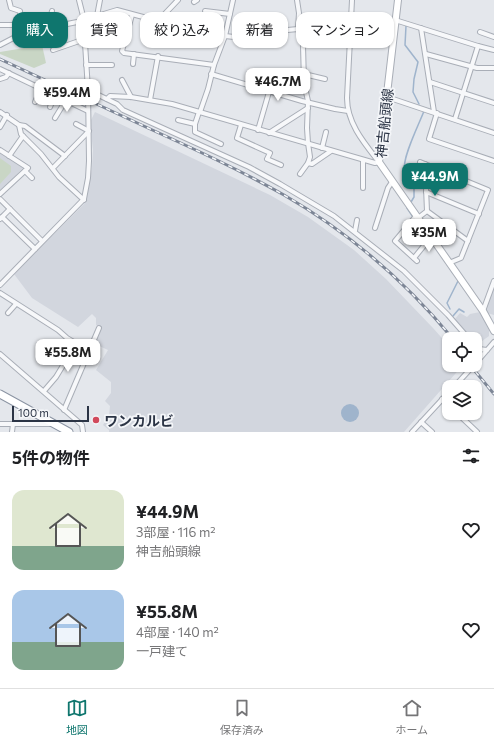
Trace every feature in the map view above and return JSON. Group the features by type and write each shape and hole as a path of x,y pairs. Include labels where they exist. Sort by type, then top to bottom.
{"highway":[{"path":"0,394 70,432"}],"main road":[{"name":"神吉船頭線","path":"398,1 379,162 483,311 494,331"}],"street":[{"path":"9,0 11,8 20,12"},
{"path":"79,0 82,12"},
{"path":"98,12 100,0"},
{"path":"169,0 174,4"},
{"path":"132,15 158,21 178,0"},
{"path":"221,144 195,132 195,124 225,35 233,0"},
{"path":"297,0 299,12"},
{"path":"352,0 347,98 348,111 355,129 379,162"},
{"path":"112,12 117,10 123,12"},
{"path":"205,11 230,14"},
{"path":"395,20 494,50"},
{"path":"0,25 12,25"},
{"path":"421,28 436,113 429,139 494,161"},
{"path":"225,35 243,38 277,31 296,30"},
{"path":"480,32 494,37"},
{"path":"0,45 12,39"},
{"path":"53,50 76,41"},
{"path":"454,119 478,46"},
{"path":"1,284 84,200 88,178 89,131 85,48"},
{"path":"123,48 122,51 124,53 214,64"},
{"path":"300,174 308,163 310,157 308,143 308,101 304,83 303,48"},
{"path":"133,64 134,54"},
{"path":"426,54 472,67 494,68"},
{"path":"150,100 158,56"},
{"path":"86,64 112,65"},
{"path":"0,69 88,111"},
{"path":"0,79 6,77 9,73"},
{"path":"211,74 269,92 348,111"},
{"path":"304,74 325,79"},
{"path":"122,80 131,97"},
{"path":"430,82 494,104"},
{"path":"35,102 41,88"},
{"path":"88,90 117,104 123,110 249,167 308,200 354,232 404,271 463,332"},
{"path":"258,130 269,92"},
{"path":"50,107 54,95"},
{"path":"106,99 110,96 131,97 172,104 363,160 375,163 379,162"},
{"path":"387,97 494,133"},
{"path":"55,118 66,100"},
{"path":"268,133 308,108"},
{"path":"0,112 25,126 65,156"},
{"path":"0,127 7,115"},
{"path":"178,120 195,124"},
{"path":"20,124 21,134 59,176 84,200"},
{"path":"76,124 89,131"},
{"path":"241,125 237,138 245,144 270,152 267,159 281,165"},
{"path":"53,168 89,131"},
{"path":"322,148 326,132"},
{"path":"10,156 23,136"},
{"path":"0,150 28,168 0,194"},
{"path":"308,163 312,164 331,151"},
{"path":"363,160 363,188"},
{"path":"420,162 488,190 461,258 449,263"},
{"path":"425,164 427,211"},
{"path":"25,171 32,178"},
{"path":"375,228 388,188 392,182"},
{"path":"426,192 479,214"},
{"path":"0,199 42,241"},
{"path":"10,209 1,218 35,249"},
{"path":"427,211 417,217 395,241 416,260 431,237"},
{"path":"427,211 468,241"},
{"path":"354,232 357,220"},
{"path":"483,311 494,281"},
{"path":"0,293 58,330 61,334 76,344 89,351"},
{"path":"8,314 16,304"},
{"path":"64,410 99,328"},
{"path":"482,356 494,342"},
{"path":"44,391 56,378 76,344"},
{"path":"482,349 488,350"},
{"path":"0,354 82,425 83,432"},
{"path":"460,380 467,372"},
{"path":"412,432 442,399"},
{"path":"464,420 477,432"},
{"path":"421,422 432,432"},
{"path":"0,424 55,424"},
{"path":"12,432 13,424"}],"shaded area":[{"path":"95,112 270,195 308,217 354,250 386,279 442,338 442,372 457,372 450,380 442,380 442,389 404,432 109,432 109,430 103,425 109,416 110,406 105,401 111,393 111,382 96,370 108,350 95,344 101,329 96,325 96,318 92,314 78,327 32,298 14,274 86,202 92,168 93,150 90,122"},
{"path":"0,153 24,167 0,192"},
{"path":"494,285 494,315 487,313 485,310"},
{"path":"480,312 489,330 489,336 482,341 482,332 467,332 455,319 460,313 467,317 470,314"}],"green space":[{"path":"24,48 43,48 46,63 34,68 0,54 0,52"},
{"path":"0,158 11,166 11,172 0,184"}],"water":[{"path":"350,404 356,407 359,413 356,419 350,422 344,419 341,413 344,407"}],"waterway":[{"path":"406,26 405,45 418,62 413,92 419,104"},
{"path":"411,202 414,197 414,174 413,172 405,169 405,164 408,150 424,111"},
{"path":"407,208 413,217"},
{"path":"415,220 432,243"},
{"path":"448,265 452,272"},
{"path":"450,309 447,303 458,281"},
{"path":"453,316 459,309 464,312"}],"railway":[{"path":"0,59 217,160 308,209 353,242 396,278 447,332"},
{"path":"476,372 494,394"}],"place":[{"name":"ワンカルビ","path":"96,420"}]}
